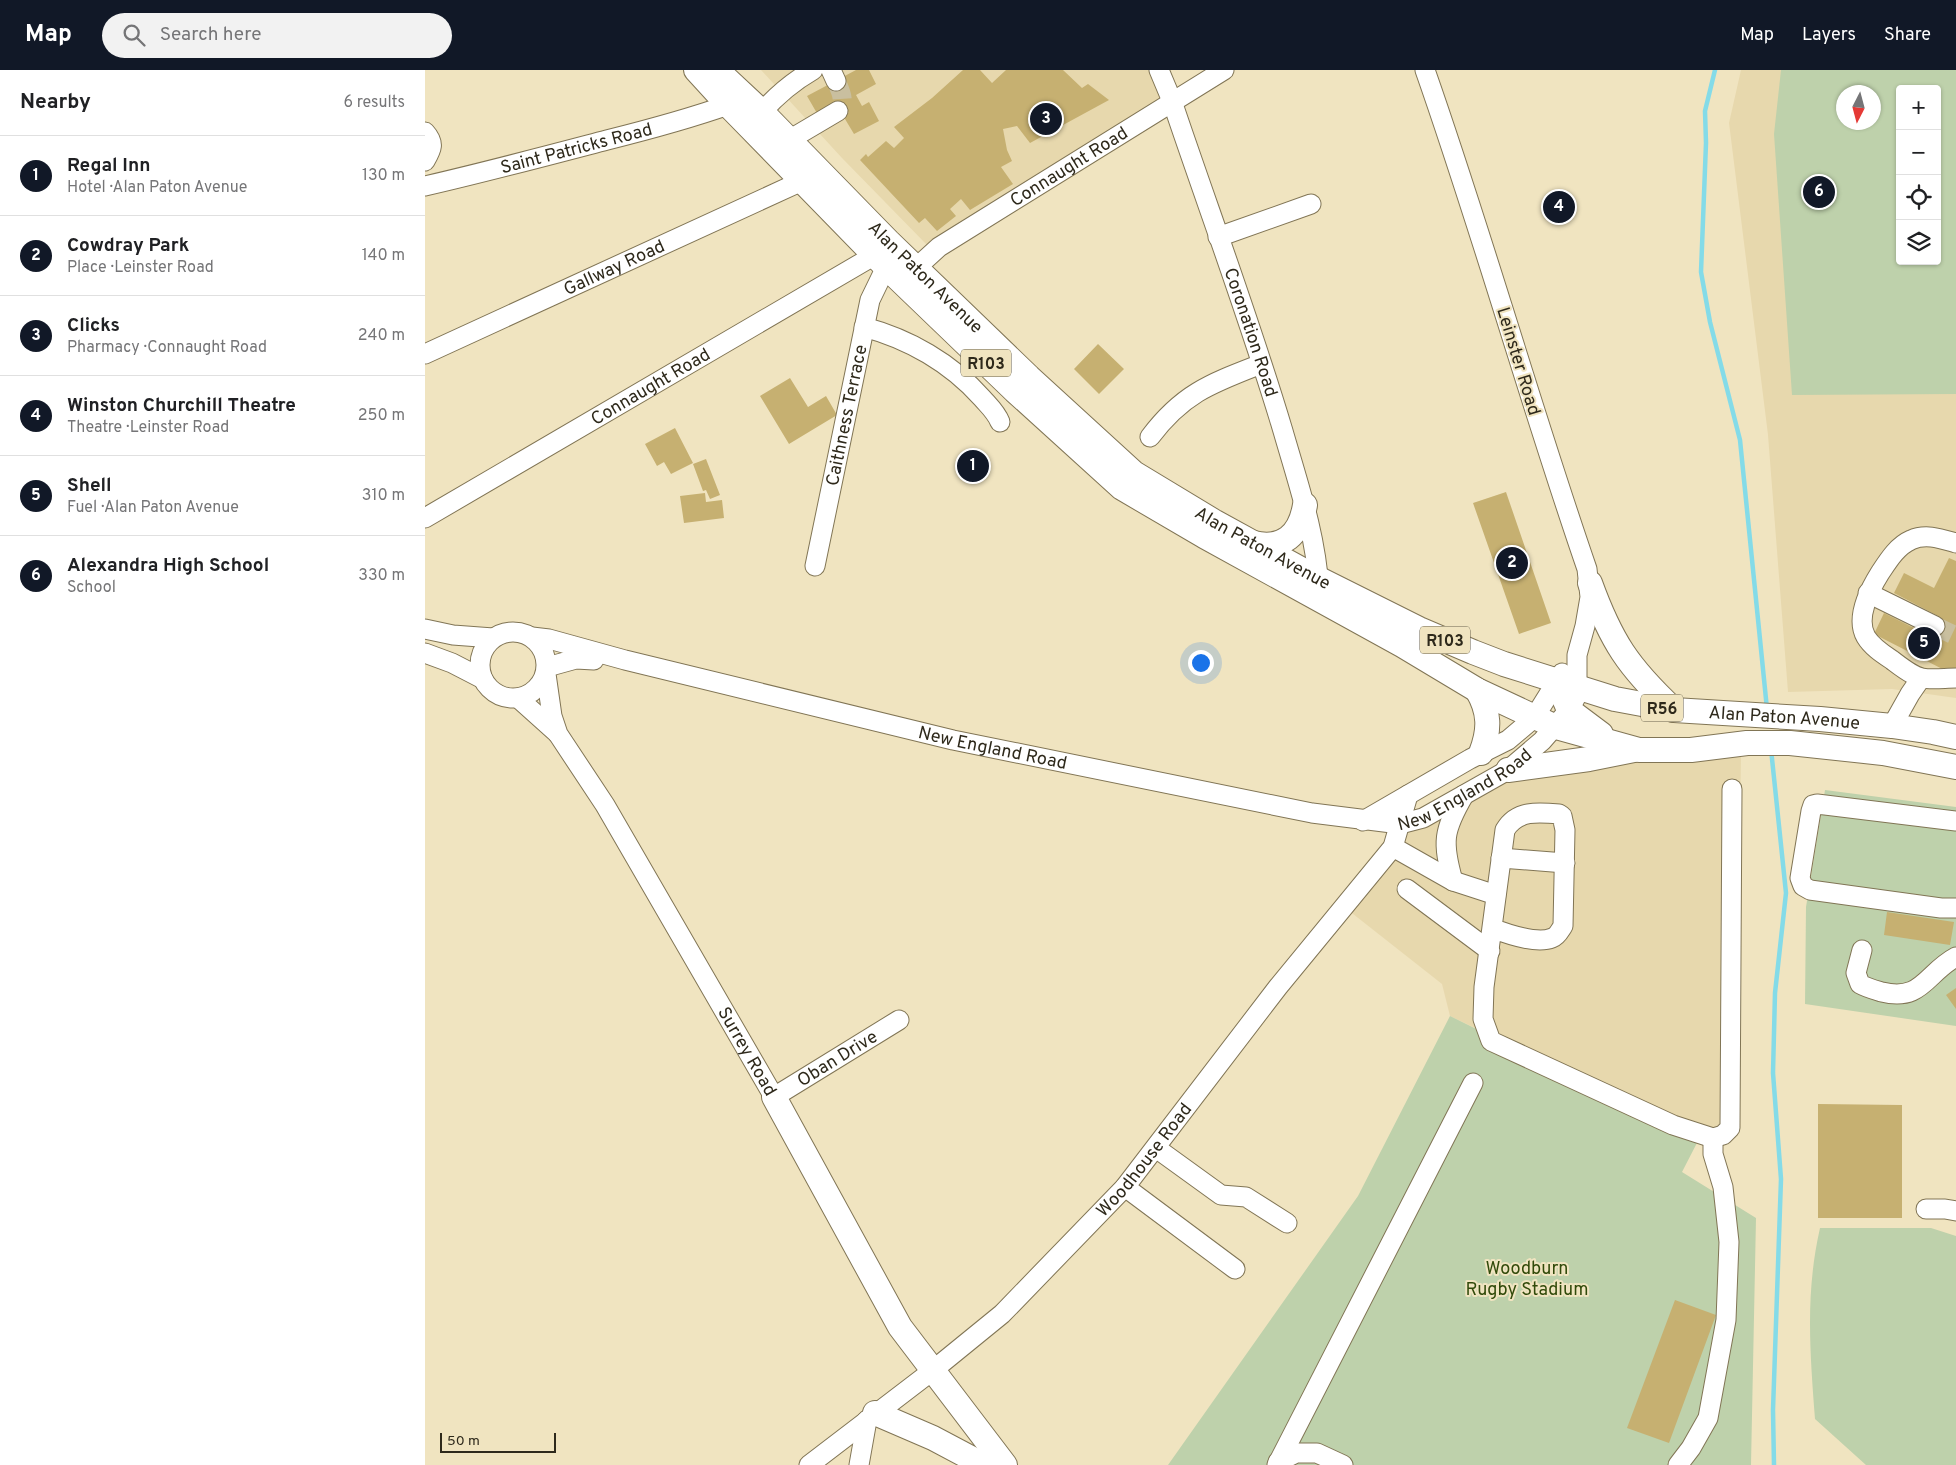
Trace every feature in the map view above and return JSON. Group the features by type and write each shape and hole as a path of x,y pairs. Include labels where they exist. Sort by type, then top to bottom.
{"main road":[{"name":"Alan Paton Avenue","path":"696,70 880,261 1015,391 1122,488 1204,536 1319,590 1504,664 1565,701 1613,742 1639,750 1691,750 1747,743 1790,743 1883,753 1956,767"},
{"name":"Alan Paton Avenue","path":"717,70 762,112 916,268 1029,377 1134,473 1253,543 1319,590 1401,644 1477,690 1534,718 1565,701 1615,699 1673,710 1891,726 1956,737"},
{"path":"1253,543 1267,546 1285,540 1299,526 1305,505"},
{"path":"1590,583 1603,618 1624,656 1640,677 1673,710"},
{"path":"1477,690 1483,700 1489,724 1487,739 1481,753"},
{"path":"1508,770 1639,750"},
{"name":"Surrey Road","path":"773,1097 900,1327 1005,1465"},
{"path":"871,1416 933,1438 984,1465"}],"street":[{"path":"762,112 784,91 813,70"},
{"name":"Coronation Road","path":"1159,70 1172,101 1261,364 1305,505 1314,548 1319,590"},
{"name":"Connaught Road","path":"916,268 939,247 1224,70"},
{"name":"Leinster Road","path":"1425,70 1460,170 1551,465 1587,569 1590,583 1589,606 1565,701"},
{"name":"Saint Patricks Road","path":"425,186 512,166 702,114 728,105"},
{"path":"789,140 838,111"},
{"path":"425,132 432,140 433,147 425,161"},
{"name":"Gallway Road","path":"425,354 802,181"},
{"path":"1218,237 1311,204"},
{"name":"Connaught Road","path":"425,518 880,261"},
{"name":"Caithness Terrace","path":"815,566 869,300 880,261"},
{"path":"864,327 905,341 944,363 972,386 997,414 1000,422"},
{"path":"1150,437 1163,419 1186,399 1206,386 1261,364"},
{"path":"1956,543 1934,537 1911,540 1899,548 1868,593 1863,616 1863,629 1866,637 1877,649 1896,663 1921,678 1956,678"},
{"path":"1868,593 1935,626"},
{"path":"425,629 453,635 493,638 516,631 532,637 543,650 547,671 534,691 518,698 509,698 493,692 483,679 452,663 425,653"},
{"name":"New England Road","path":"532,637 549,639 625,660 953,740 1312,813 1363,821 1400,824 1423,818 1508,770 1565,701"},
{"path":"483,679 480,661 482,652 493,638"},
{"name":"New England Road","path":"547,671 576,659 625,660"},
{"name":"Surrey Road","path":"547,671 552,716 558,734"},
{"path":"1891,726 1921,678"},
{"name":"Surrey Road","path":"518,698 558,734 605,805 773,1097"},
{"name":"New England Road","path":"1363,821 1481,753 1509,740 1534,718 1565,701"},
{"path":"1492,928 1507,934 1528,938 1552,938 1557,935 1563,926 1565,830 1562,816 1531,812 1511,821 1505,830 1484,987 1483,1019 1491,1041 1673,1125 1713,1138 1723,1134 1730,1128 1732,789"},
{"path":"1453,881 1445,853 1446,833 1452,815 1464,794"},
{"name":"Woodhouse Road","path":"809,1465 932,1371 1002,1314 1125,1187 1277,987 1393,846 1408,795"},
{"path":"1956,821 1813,805 1800,878 1803,886 1810,890 1941,908 1956,908"},
{"path":"1393,846 1453,881 1496,895"},
{"path":"1501,858 1565,863"},
{"path":"1407,889 1490,951"},
{"path":"1862,950 1856,972 1860,984 1894,995 1910,993 1945,963 1956,957"},
{"name":"Oban Drive","path":"773,1097 899,1020"},
{"path":"1277,1464 1473,1083"},
{"path":"1678,1465 1691,1448 1708,1418 1725,1320 1729,1242 1723,1187 1713,1154 1713,1138"},
{"path":"1156,1148 1221,1195 1245,1197 1287,1223"},
{"path":"1125,1187 1235,1269"},
{"path":"1926,1209 1956,1211"},
{"path":"859,1465 871,1416"},
{"path":"1277,1464 1296,1453 1317,1454 1343,1465"}],"shaded area":[{"path":"761,70 1149,70 1162,103 927,245 842,158"},
{"path":"1741,70 1956,70 1956,698 1892,689 1788,692 1768,435 1729,123"},
{"path":"1741,753 1736,1132 1704,1138 1450,1016 1442,984 1348,910 1400,838 1547,757"}],"green space":[{"path":"1781,70 1956,70 1956,394 1792,395 1774,134"},
{"path":"1825,790 1956,807 1956,1026 1805,1004 1806,907"},
{"name":"Woodburn Rugby Stadium","path":"1450,1016 1699,1139 1682,1172 1756,1218 1751,1465 1168,1465 1358,1196"},
{"path":"1820,1228 1931,1228 1956,1236 1956,1465 1866,1465 1815,1419 1810,1323 1812,1276"}],"building":[{"path":"856,70 869,70 876,84 856,95 862,106 869,102 879,121 854,134 845,119 818,115 807,96"},
{"path":"963,70 980,70 992,83 1006,70 1063,70 1082,88 1088,84 1109,100 1030,143 1017,126 1003,129 1007,150 1012,161 1001,167 1013,184 970,210 961,199 950,209 956,216 937,231 925,218 919,223 860,160 866,154 868,157 886,141 894,148 904,138 894,127 932,98"},
{"path":"1098,344 1124,369 1099,394 1074,369"},
{"path":"790,378 808,407 826,396 837,415 789,444 760,396"},
{"path":"675,428 693,463 671,474 664,462 657,466 645,444"},
{"path":"706,459 720,495 710,499 706,490 703,491 693,464"},
{"path":"1506,492 1551,623 1519,634 1473,503"},
{"path":"705,493 706,502 722,500 724,518 684,523 680,496"},
{"path":"1949,558 1956,561 1956,676 1874,634 1884,613 1930,636 1940,617 1894,593 1904,573 1934,588"},
{"path":"1887,912 1954,922 1950,945 1884,935"},
{"path":"1956,988 1956,1009 1946,995"},
{"path":"1818,1104 1902,1105 1902,1218 1818,1218"},
{"path":"1675,1300 1716,1315 1669,1443 1627,1428"}],"waterway":[{"path":"1715,70 1705,111 1706,143 1701,272 1710,322 1740,440 1767,709"},
{"path":"1771,749 1786,893 1775,993 1773,1073 1781,1179 1773,1410 1774,1465"}],"tunnel":[{"path":"836,81 842,100 838,111"},
{"path":"1935,626 1956,636"}],"place":[{"name":"Clicks","path":"1046,119"},
{"name":"Alexandra High School","path":"1819,192"},
{"name":"Winston Churchill Theatre","path":"1559,207"},
{"name":"Regal Inn","path":"973,466"},
{"name":"Cowdray Park","path":"1512,563"},
{"name":"Shell","path":"1924,643"}]}
